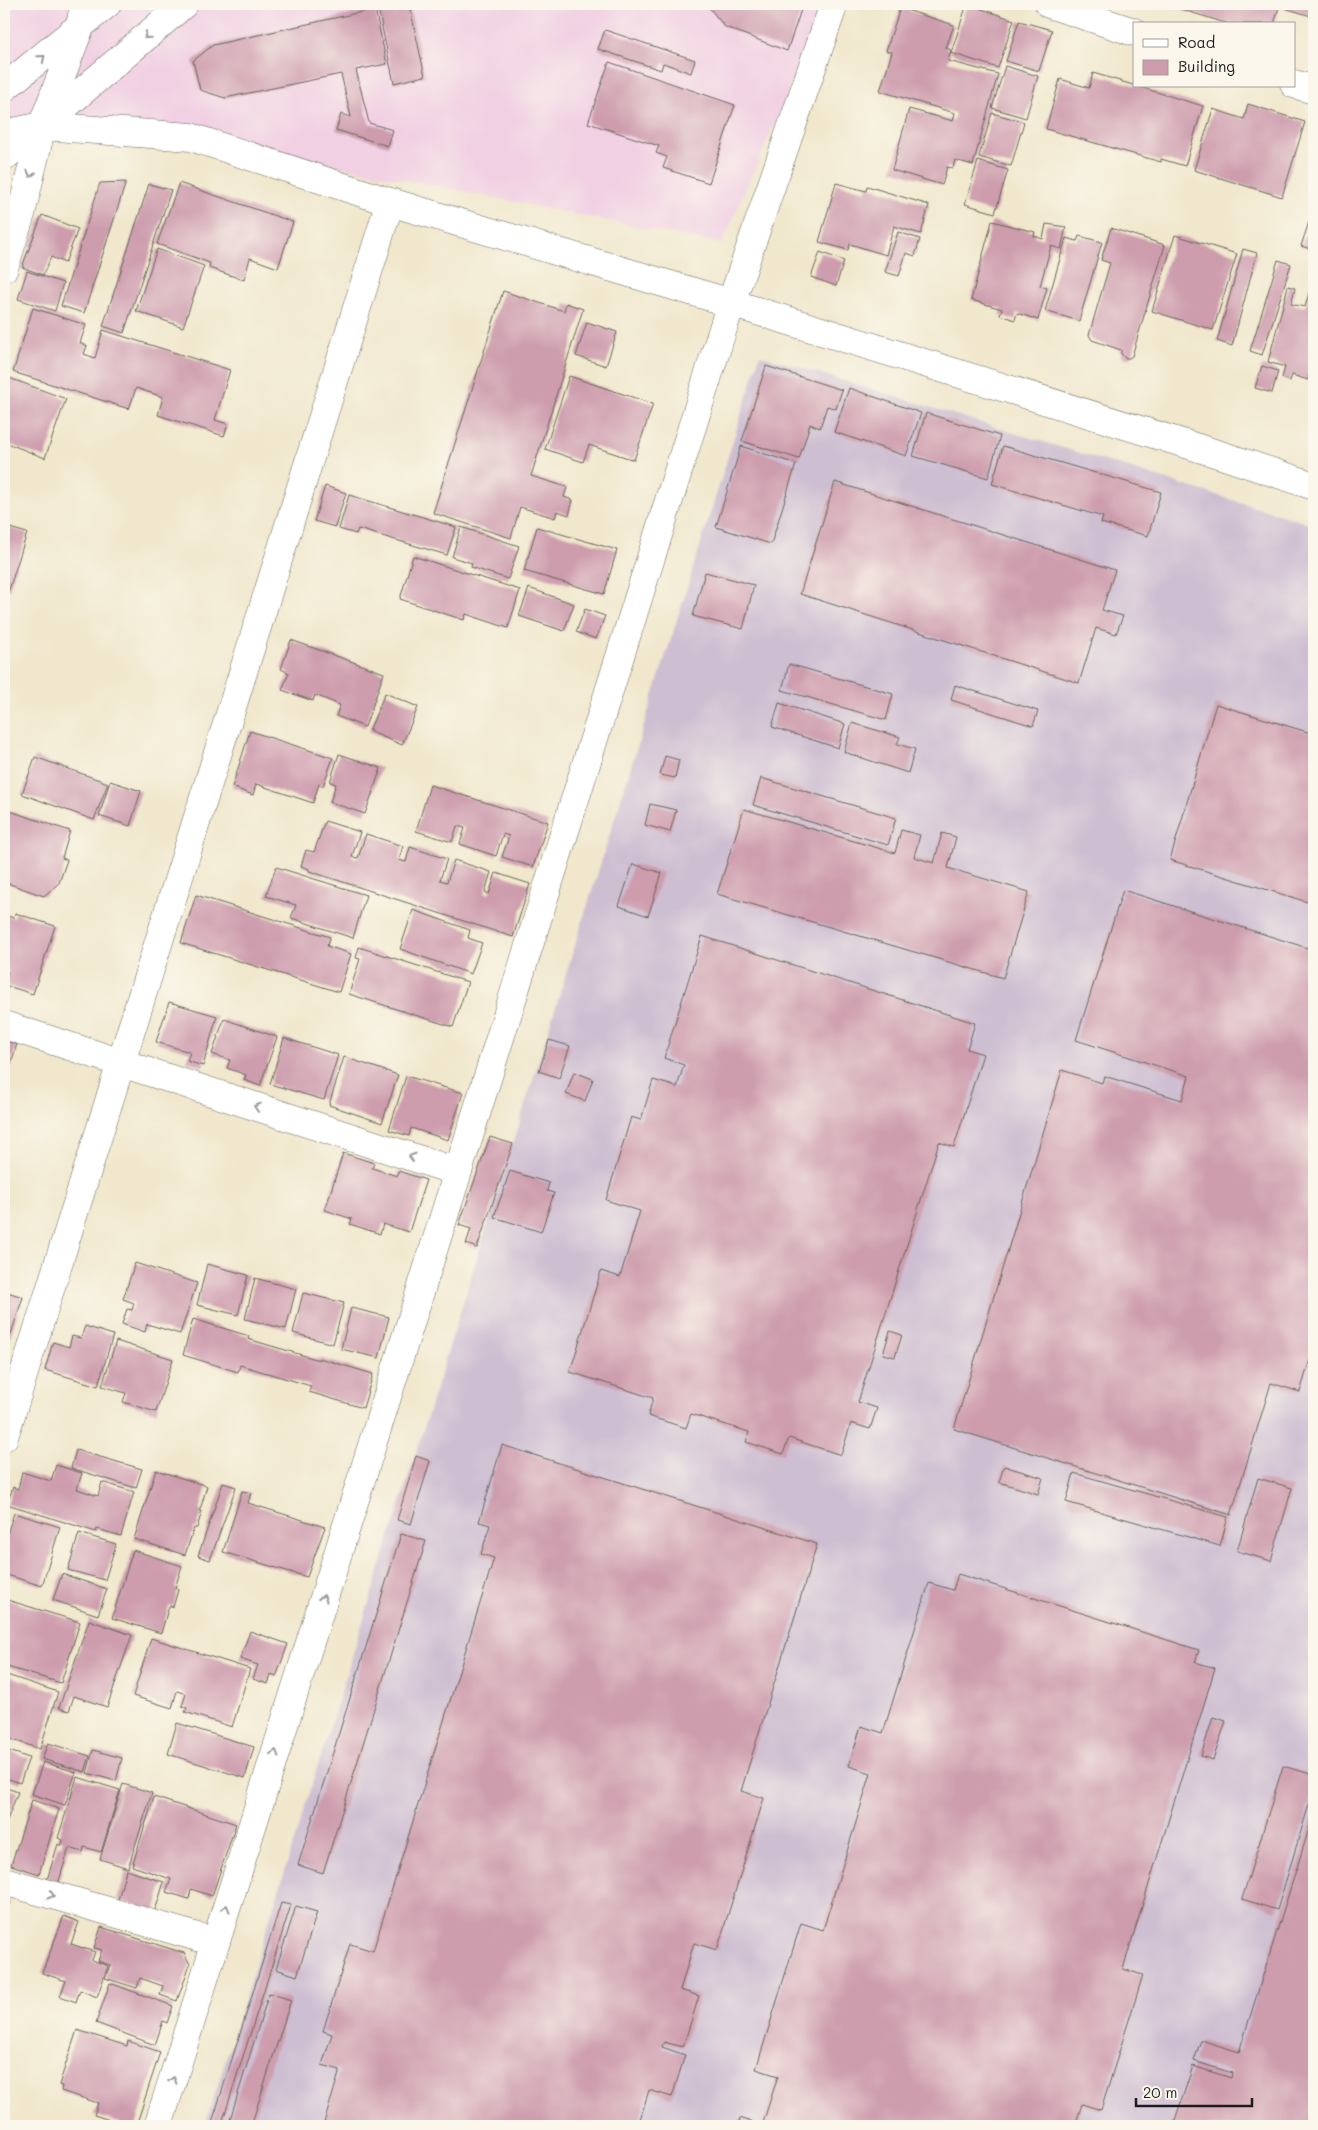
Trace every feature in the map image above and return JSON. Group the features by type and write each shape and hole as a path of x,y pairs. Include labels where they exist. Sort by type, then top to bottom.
{"street":[{"path":"4,88 82,15 107,4"},
{"path":"4,157 184,4"},
{"path":"158,2126 731,303 834,4"},
{"path":"1049,4 1133,32"},
{"path":"4,268 21,214 42,126 82,15"},
{"path":"1296,85 1314,90"},
{"path":"4,134 42,126 191,137 390,202 731,303 1314,486"},
{"path":"4,1437 390,202"},
{"path":"4,1024 458,1172"},
{"path":"4,1881 215,1942"}],"shaded area":[{"path":"4,4 827,4 722,244 219,142 4,122"},
{"path":"760,355 1314,525 1314,2126 205,2126"}],"building":[{"path":"377,4 409,4 425,76 394,83"},
{"path":"706,4 803,4 787,51 725,27"},
{"path":"967,4 1014,20 998,68 951,53"},
{"path":"1164,4 1280,4 1275,22 1222,22"},
{"path":"1286,4 1314,4 1314,17 1285,8"},
{"path":"900,8 954,25 946,48 951,50 948,61 998,74 973,165 955,160 953,168 947,167 942,185 892,170 909,109 953,121 955,113 880,91 892,52 886,51"},
{"path":"375,9 387,64 356,70 369,123 393,130 388,146 336,130 341,114 351,117 341,74 225,98 200,90 193,61 213,45"},
{"path":"1019,21 1052,30 1039,71 1006,61"},
{"path":"605,30 695,60 691,73 663,63 661,70 598,49"},
{"path":"609,62 735,105 709,183 663,168 667,157 656,153 659,146 588,123"},
{"path":"1005,66 1038,76 1026,118 992,108"},
{"path":"1093,73 1133,85 1133,88 1143,88 1203,106 1185,166 1161,159 1161,162 1046,129 1060,79 1089,88"},
{"path":"1248,104 1305,122 1282,197 1194,170 1213,109 1244,119"},
{"path":"992,113 1024,122 1011,166 979,157"},
{"path":"978,161 1008,170 995,213 965,204"},
{"path":"126,182 84,313 61,306 100,183"},
{"path":"179,183 293,222 278,268 250,258 244,280 209,268 210,263 157,244"},
{"path":"836,183 866,191 867,186 929,205 921,234 894,226 886,255 850,244 848,250 819,242"},
{"path":"149,184 171,190 124,333 103,326"},
{"path":"1314,207 1314,250 1301,246"},
{"path":"42,215 78,229 65,263 51,257 43,275 22,267"},
{"path":"992,221 1035,232 1034,236 1043,239 1046,224 1066,227 1061,249 1051,246 1040,286 1047,288 1038,320 1017,313 1015,320 1000,315 1002,309 971,300"},
{"path":"1111,228 1165,245 1132,356 1129,358 1125,358 1121,354 1121,350 1092,340 1089,335 1110,263 1101,260"},
{"path":"898,232 920,239 915,256 906,253 899,276 885,272"},
{"path":"1175,235 1237,254 1213,330 1152,311"},
{"path":"1079,236 1102,242 1079,321 1045,311 1066,238 1077,241"},
{"path":"157,249 204,266 183,327 136,311"},
{"path":"1243,249 1257,253 1232,346 1217,341"},
{"path":"820,252 844,261 836,286 811,277"},
{"path":"1278,260 1291,264 1262,355 1250,351"},
{"path":"27,271 63,283 55,311 18,299"},
{"path":"1314,276 1314,376 1309,375 1308,380 1292,375 1290,381 1282,378 1285,367 1268,362 1288,286 1295,288 1291,304 1305,307"},
{"path":"503,291 564,311 566,303 583,309 531,476 567,487 564,497 573,500 569,515 557,511 555,518 520,507 511,538 433,513"},
{"path":"33,308 86,325 80,343 87,346 84,354 95,358 103,330 230,370 215,420 228,424 224,436 158,415 163,397 136,388 129,409 13,372"},
{"path":"587,322 617,332 606,366 576,356"},
{"path":"766,366 842,390 836,409 827,406 820,428 810,424 799,459 742,441"},
{"path":"1262,366 1278,371 1272,393 1255,388"},
{"path":"4,376 66,399 45,458 4,442"},
{"path":"569,376 653,404 634,460 589,445 583,462 545,449"},
{"path":"849,388 921,413 906,456 834,432"},
{"path":"926,413 1000,436 988,478 913,456"},
{"path":"741,446 796,464 771,544 716,527"},
{"path":"1003,446 1161,492 1148,536 1101,523 1103,517 992,484"},
{"path":"835,482 1115,570 1102,610 1123,616 1116,634 1096,628 1079,683 800,594"},
{"path":"325,486 346,493 335,527 314,521"},
{"path":"349,495 456,527 447,555 358,529 356,534 339,529"},
{"path":"4,521 8,522 6,527 27,533 9,590 4,588"},
{"path":"461,527 519,546 508,579 471,567 472,563 452,557"},
{"path":"537,527 617,550 604,594 524,571"},
{"path":"413,556 520,590 508,628 466,614 464,620 400,599"},
{"path":"705,572 754,585 743,629 693,616"},
{"path":"529,588 574,604 564,631 519,616"},
{"path":"585,609 605,616 596,639 576,632"},
{"path":"291,640 384,673 365,727 336,716 340,705 315,695 313,701 282,690 289,673 281,669"},
{"path":"789,664 893,694 886,720 782,690"},
{"path":"955,685 1038,711 1033,726 951,700"},
{"path":"385,693 418,707 402,745 369,731"},
{"path":"779,703 845,724 838,748 772,727"},
{"path":"1216,704 1314,734 1314,904 1170,860"},
{"path":"852,723 900,737 897,744 915,749 908,773 844,752"},
{"path":"250,731 333,758 323,786 319,784 313,803 256,784 253,795 232,787"},
{"path":"339,754 381,768 365,814 330,802 336,784 330,782"},
{"path":"665,756 679,760 675,778 660,775"},
{"path":"35,757 108,783 94,820 22,794"},
{"path":"761,778 896,818 888,845 753,805"},
{"path":"110,781 141,791 130,826 99,816"},
{"path":"430,785 548,822 533,867 502,857 509,836 503,834 496,856 460,844 465,828 457,826 452,842 416,831"},
{"path":"650,804 676,810 670,832 645,825"},
{"path":"4,809 70,831 62,858 67,860 59,883 44,896 4,882"},
{"path":"744,809 895,853 901,830 920,835 914,857 934,863 942,833 956,837 948,868 1029,892 1003,978 717,894"},
{"path":"325,821 360,832 352,857 358,858 366,834 403,846 399,860 406,862 410,847 447,859 440,880 447,882 454,860 491,872 485,892 489,894 496,873 530,884 513,937 309,871 309,869 301,866 306,850 314,852"},
{"path":"633,864 662,873 648,916 619,906"},
{"path":"276,867 366,895 353,938 291,918 296,905 266,896"},
{"path":"1123,890 1314,950 1314,1347 1300,1392 1271,1383 1231,1515 954,1429 1062,1070 1102,1083 1104,1076 1182,1100 1189,1076 1076,1040"},
{"path":"196,895 330,937 327,946 351,954 339,992 181,943"},
{"path":"413,910 470,930 468,938 482,943 471,974 400,949"},
{"path":"15,913 55,926 33,994 4,985 8,972 4,970 4,915 14,918"},
{"path":"702,936 975,1023 967,1049 983,1054 954,1147 939,1142 858,1402 877,1408 870,1429 851,1423 841,1455 789,1438 783,1454 746,1442 749,1432 691,1414 686,1428 648,1416 653,1398 570,1372 601,1271 620,1277 640,1211 606,1200 631,1117 641,1120 653,1080 677,1087 684,1065 664,1058"},
{"path":"359,947 468,982 453,1027 349,994 360,959 356,958"},
{"path":"169,1002 217,1016 203,1066 187,1061 190,1052 156,1042"},
{"path":"224,1019 277,1037 260,1086 244,1080 246,1075 227,1068 230,1060 212,1054"},
{"path":"284,1038 338,1055 324,1100 270,1084"},
{"path":"549,1040 570,1046 559,1078 539,1071"},
{"path":"4,1041 17,1044 4,1086"},
{"path":"344,1057 398,1075 382,1123 329,1105"},
{"path":"574,1072 593,1079 585,1101 566,1094"},
{"path":"406,1076 463,1093 448,1140 411,1128 409,1136 389,1130"},
{"path":"490,1137 513,1144 477,1248 466,1244 471,1229 459,1225"},
{"path":"343,1153 374,1163 372,1168 397,1176 398,1171 426,1180 409,1232 383,1224 380,1234 350,1224 352,1219 325,1210"},
{"path":"510,1171 549,1183 547,1191 554,1193 541,1232 494,1217"},
{"path":"135,1263 197,1283 180,1334 147,1324 145,1332 122,1324 127,1309 132,1310 134,1303 123,1299"},
{"path":"207,1264 248,1275 238,1315 197,1305"},
{"path":"255,1278 296,1289 286,1329 245,1319"},
{"path":"4,1291 23,1297 4,1356"},
{"path":"303,1293 344,1303 333,1344 293,1333"},
{"path":"351,1308 389,1317 379,1358 341,1349"},
{"path":"193,1319 249,1336 248,1339 373,1374 363,1408 309,1392 311,1386 240,1365 238,1372 183,1355"},
{"path":"85,1326 113,1335 98,1386 45,1370 53,1342 69,1347 72,1336 81,1338"},
{"path":"890,1331 902,1335 895,1357 883,1354"},
{"path":"116,1341 173,1359 156,1412 123,1402 126,1393 102,1386"},
{"path":"502,1445 817,1544 741,1791 764,1798 717,1950 694,1943 680,1990 699,1996 683,2047 664,2042 662,2047 685,2055 672,2097 649,2090 638,2126 323,2126 340,2070 322,2065 332,2034 323,2031 350,1944 373,1951 494,1558 481,1554 490,1525 479,1522"},
{"path":"76,1450 142,1469 136,1488 71,1468"},
{"path":"416,1456 430,1461 411,1524 397,1520"},
{"path":"56,1465 82,1473 77,1489 98,1496 102,1482 134,1492 121,1536 97,1529 96,1532 7,1504 13,1487 18,1489 22,1472 51,1481"},
{"path":"1004,1466 1043,1478 1038,1494 999,1482"},
{"path":"156,1470 207,1486 197,1528 194,1528 185,1555 134,1539"},
{"path":"1074,1473 1228,1517 1220,1546 1066,1502"},
{"path":"1258,1478 1292,1488 1271,1561 1237,1551"},
{"path":"223,1483 236,1487 210,1560 198,1556"},
{"path":"242,1491 251,1493 248,1503 325,1527 307,1577 223,1552"},
{"path":"14,1513 60,1527 42,1586 4,1574 4,1543"},
{"path":"79,1533 116,1544 105,1580 68,1570"},
{"path":"401,1534 426,1541 323,1873 298,1865"},
{"path":"133,1550 182,1566 175,1588 178,1590 173,1607 169,1606 161,1633 112,1618"},
{"path":"62,1574 107,1589 98,1615 53,1600"},
{"path":"958,1574 1199,1650 1195,1662 1215,1668 1123,1969 1143,1975 1101,2110 1082,2104 1075,2126 762,2126 778,2076 756,2069 801,1923 823,1930 871,1773 849,1766 861,1726 883,1733 929,1583 953,1590"},
{"path":"4,1599 80,1622 61,1683 4,1666"},
{"path":"89,1620 132,1635 107,1707 74,1696 69,1711 59,1708"},
{"path":"250,1631 288,1644 276,1677 271,1675 268,1684 253,1679 258,1665 240,1659"},
{"path":"151,1638 250,1669 232,1727 185,1712 187,1708 182,1706 186,1694 177,1691 172,1708 133,1696"},
{"path":"4,1674 58,1692 40,1749 4,1737"},
{"path":"1213,1717 1226,1721 1213,1760 1201,1756"},
{"path":"177,1723 254,1747 245,1778 168,1754"},
{"path":"48,1743 90,1756 85,1772 42,1759"},
{"path":"4,1749 29,1758 20,1783 6,1778 4,1783"},
{"path":"93,1750 122,1758 116,1781 87,1773"},
{"path":"43,1762 76,1772 65,1805 32,1794"},
{"path":"1283,1766 1314,1775 1314,1788 1277,1910 1242,1899"},
{"path":"77,1777 120,1790 101,1852 84,1847 83,1852 69,1848 58,1884 47,1880 58,1844 61,1846 63,1840 58,1838"},
{"path":"123,1784 152,1793 128,1868 100,1859"},
{"path":"4,1787 18,1792 4,1828"},
{"path":"154,1797 236,1824 212,1896 191,1889 189,1899 166,1892 171,1879 132,1866"},
{"path":"32,1800 59,1809 39,1874 11,1865"},
{"path":"1314,1813 1314,2126 1173,2126 1193,2066 1231,2078 1232,2073 1194,2061 1201,2040 1239,2052"},
{"path":"126,1870 164,1882 155,1911 118,1900"},
{"path":"4,1900 10,1901 4,1919"},
{"path":"281,1903 291,1905 221,2126 211,2126"},
{"path":"296,1906 317,1912 297,1976 276,1969"},
{"path":"64,1916 79,1922 71,1944 95,1952 92,1960 108,1966 97,1997 80,1990 76,2002 60,1996 66,1981 42,1973"},
{"path":"101,1927 184,1953 190,1964 177,2001 160,1995 163,1986 140,1978 137,1988 105,1978 110,1965 98,1961 102,1950 94,1948"},
{"path":"110,1983 173,2006 167,2023 163,2021 155,2045 96,2023"},
{"path":"269,1993 291,2000 251,2126 228,2126"},
{"path":"77,2030 127,2046 128,2041 160,2052 136,2126 129,2126 94,2115 98,2103 61,2091 62,2086 59,2085"},
{"path":"740,2118 757,2124 756,2126 738,2126"}]}
